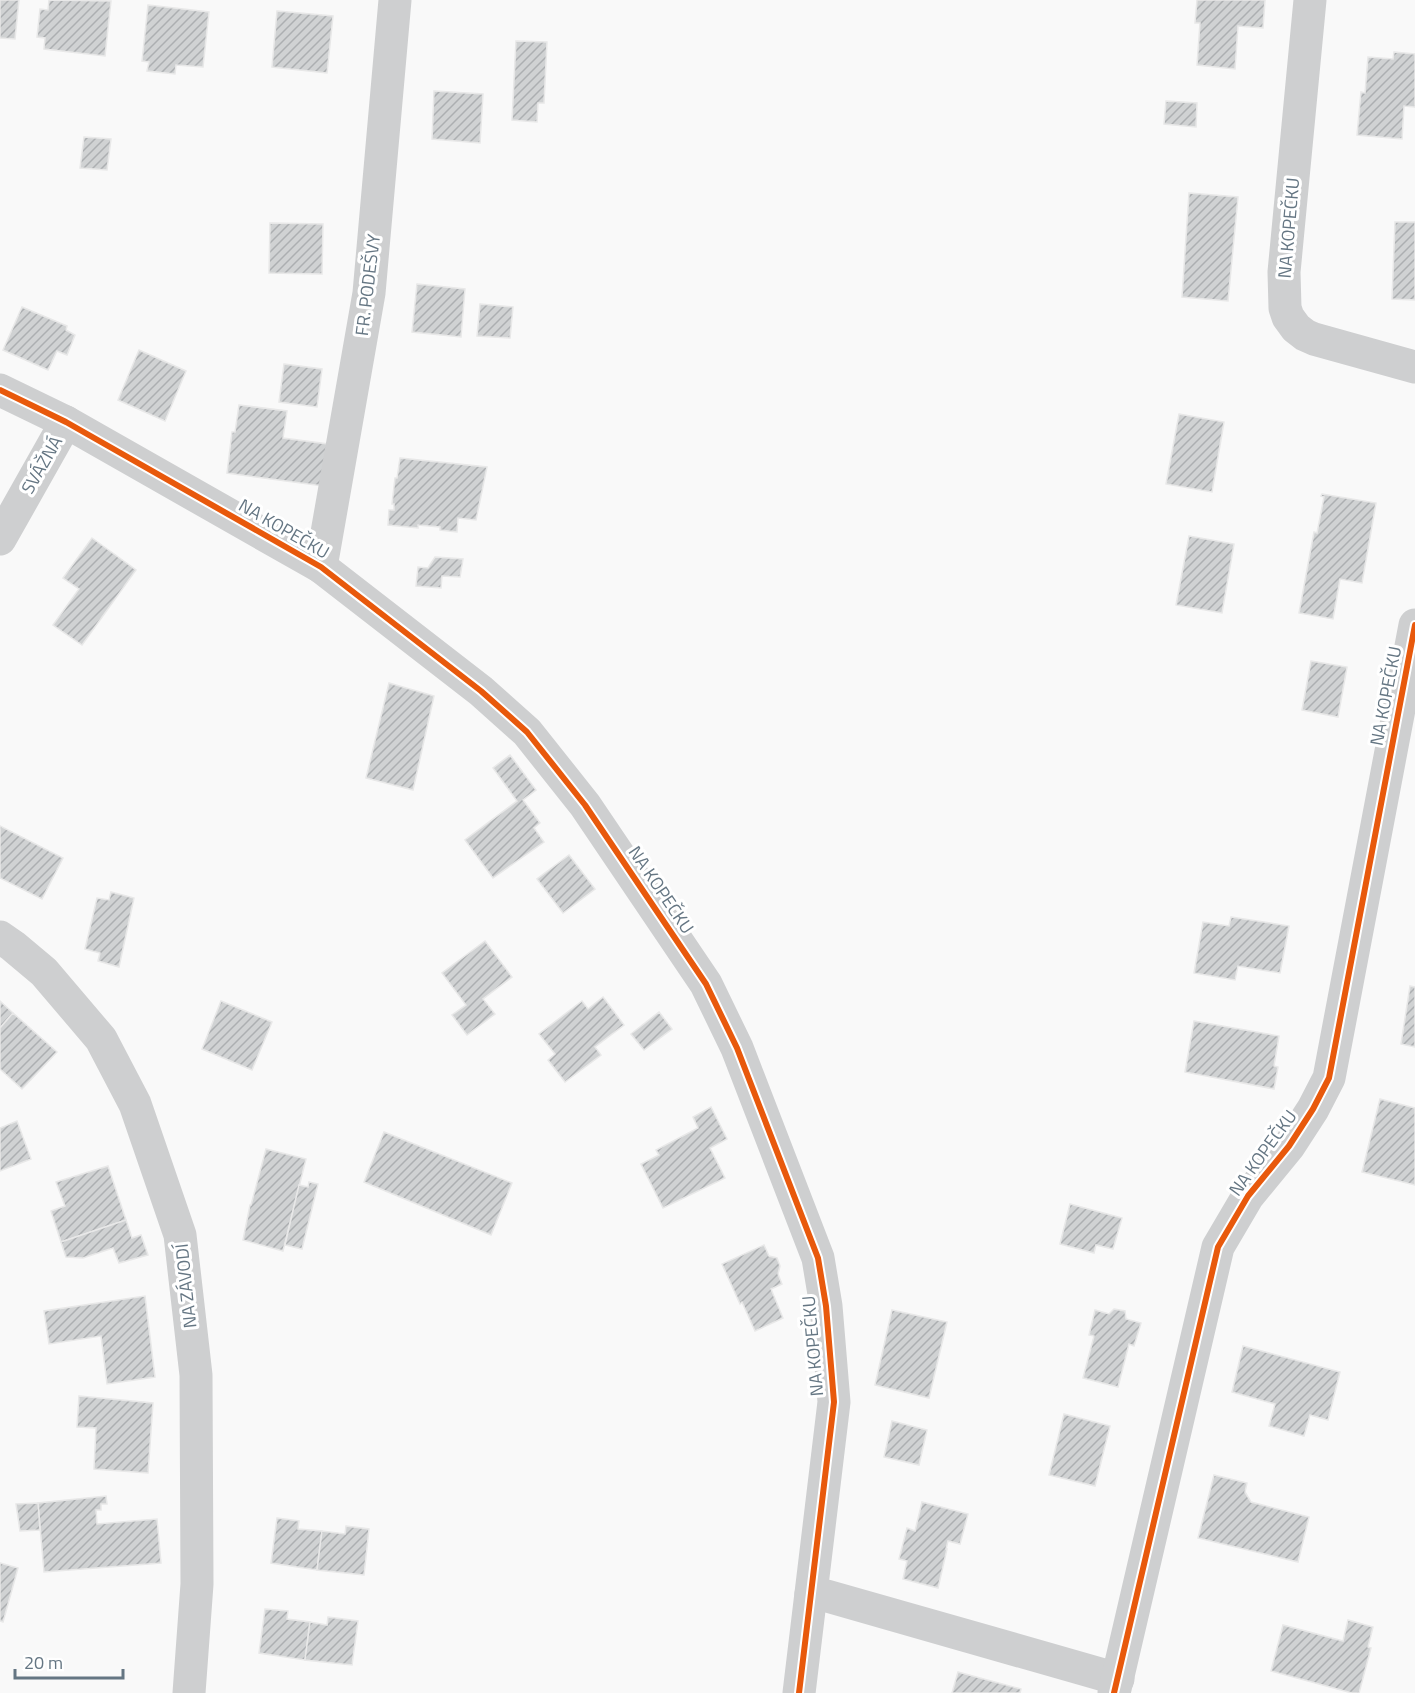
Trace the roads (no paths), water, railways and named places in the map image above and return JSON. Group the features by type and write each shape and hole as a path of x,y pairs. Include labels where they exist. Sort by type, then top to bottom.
{"street":[{"name":"FR. PODEŠVY","path":"321,567 369,293 395,0"},
{"name":"NA KOPEČKU","path":"1310,0 1284,272 1285,308 1296,328 1314,339 1415,367"},
{"name":"NA KOPEČKU","path":"0,390 66,422 321,567 481,691 526,732 585,804 706,984 737,1048 818,1258 826,1306 834,1402 799,1693"},
{"name":"SVÁŽNÁ","path":"0,539 66,422"},
{"name":"NA KOPEČKU","path":"811,1594 827,1596 1116,1686 1218,1247 1248,1196 1289,1146 1313,1109 1329,1078 1415,625"},
{"name":"NA ZÁVODÍ","path":"0,937 44,972 101,1039 135,1104 180,1235 196,1375 197,1584 189,1693"}]}
